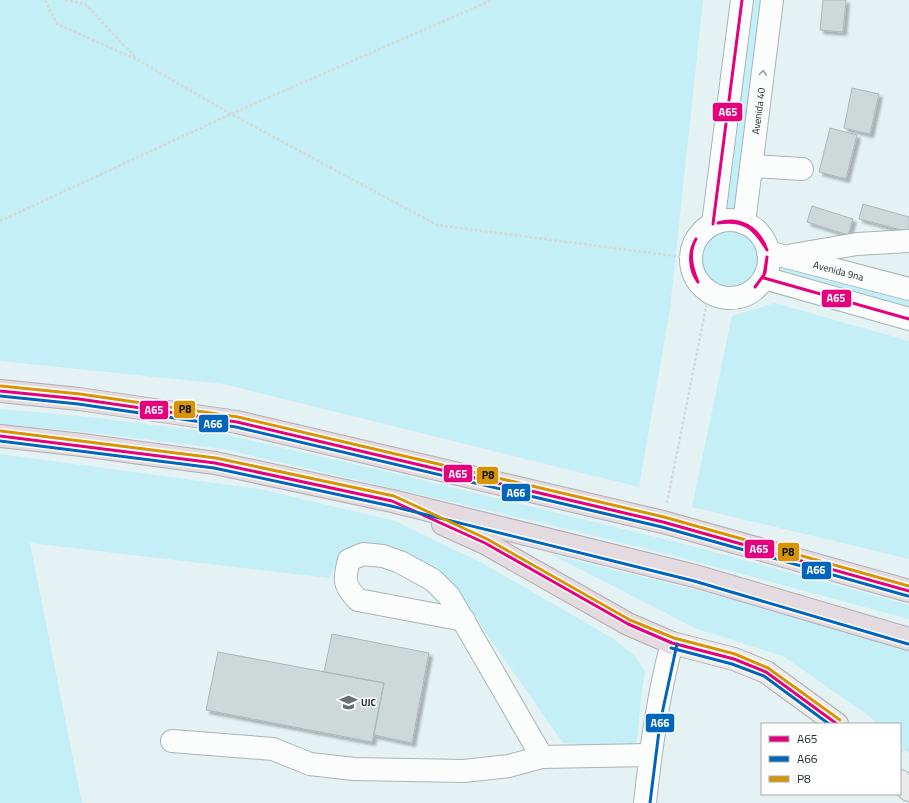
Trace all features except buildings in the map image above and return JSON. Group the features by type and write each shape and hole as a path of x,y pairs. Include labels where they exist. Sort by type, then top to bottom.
{"highway":[{"path":"0,391 79,399 237,422 663,522 909,591"},
{"path":"0,436 82,445 215,463 392,501 694,576 909,639"},
{"path":"392,501 485,543 544,578 628,624 672,643"}],"main road":[{"path":"672,643 734,659 766,672 836,723"},
{"path":"901,782 909,790"}],"street":[{"path":"713,224 742,0"},
{"name":"Avenida 40","path":"744,223 772,0"},
{"path":"752,166 802,169"},
{"path":"777,254 755,229 744,223 728,220 713,224 701,232 693,244 690,258 692,271 699,283 709,292 723,297 739,296 753,290 764,278 768,265 777,254 857,244 909,240"},
{"name":"Avenida 9na","path":"777,254 909,289"},
{"path":"764,278 909,319"},
{"path":"464,620 358,600 348,591 344,577 349,560 363,554 383,556 400,562 433,580 450,596 464,620 542,757"},
{"path":"645,803 650,755 662,680 672,643"},
{"path":"172,741 273,749 310,764 354,769 464,771 509,766 542,757 650,755"}],"path":[{"path":"45,0 57,24 138,60 231,114 437,225 690,258"},
{"path":"65,0 86,4 138,60"},
{"path":"0,221 231,114 492,0"},
{"path":"663,522 709,292"}],"shaded area":[{"path":"0,0 703,0 670,309 639,487 223,384 0,361"},
{"path":"753,0 764,0 738,209 725,209"},
{"path":"722,229 734,229 745,234 753,242 758,253 756,271 745,284 734,289 722,289 711,284 703,276 698,265 698,253 703,242 711,234"},
{"path":"781,265 909,300 909,311 779,274"},
{"path":"775,303 909,341 909,559 692,507 732,316"},
{"path":"0,409 90,417 218,433 393,473 681,543 909,605 909,619 686,559 543,523 223,449 95,433 0,424"},
{"path":"0,454 260,489 395,521 482,563 614,639 636,657 645,672 636,749 563,743 477,620 462,601 432,573 341,556 329,578 30,543 82,803 0,803"},
{"path":"550,554 828,623 909,649 909,753 901,746 901,723 877,723 783,656 697,629"}],"transit line":[{"name":"A65","path":"713,224 742,0"},
{"name":"A65","path":"718,223 734,221 748,226 754,230 764,242 767,250"},
{"name":"A65","path":"718,223 735,222 742,224 758,236 767,250"},
{"name":"A65","path":"696,239 692,250 692,260 698,282"},
{"name":"A65","path":"696,239 693,244 691,255 691,267 698,282"},
{"name":"A65","path":"755,287 765,273 767,257"},
{"name":"A65","path":"755,287 764,275 767,257"},
{"name":"A65","path":"764,278 909,319"},
{"name":"P8","path":"1,386 80,394 238,417 664,517 909,586"},
{"name":"A65","path":"0,391 79,399 237,422 663,522 909,591"},
{"name":"A66","path":"0,396 78,404 236,427 662,527 908,596"},
{"name":"P8","path":"1,431 216,458 394,496 487,539 630,620 674,638 735,654 768,668 840,720"},
{"name":"A65","path":"0,436 215,463 392,501 485,543 628,624 672,643 734,659 766,672 836,723"},
{"name":"A66","path":"0,441 214,468 391,506 694,581 908,644"},
{"name":"A66","path":"650,803 660,723 677,644"},
{"name":"A66","path":"671,648 732,664 764,676 828,723"}],"place":[{"name":"UJC","path":"348,702"}]}
